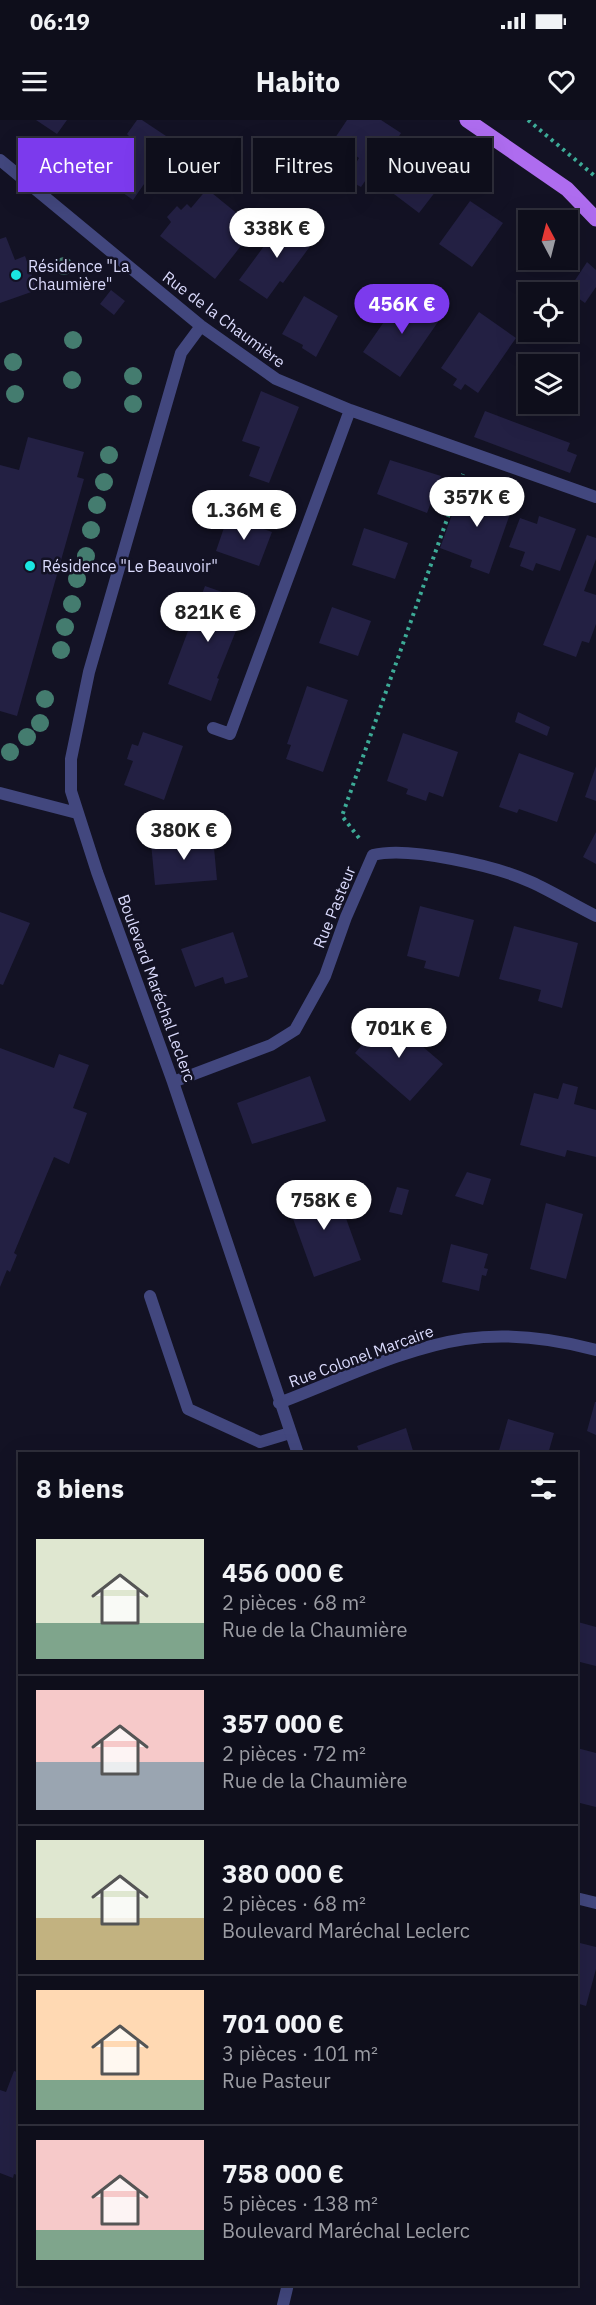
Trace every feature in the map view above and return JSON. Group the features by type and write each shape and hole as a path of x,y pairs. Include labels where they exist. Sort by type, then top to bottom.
{"main road":[{"path":"467,120 567,189 596,219"}],"street":[{"name":"Rue de la Chaumière","path":"0,160 201,326 276,379 350,410 596,497"},
{"name":"Boulevard Maréchal Leclerc","path":"201,326 181,353 89,672 70,759 71,791 173,1082 297,1452"},
{"path":"213,728 230,734 350,410"},
{"path":"0,793 77,813"},
{"name":"Rue Pasteur","path":"173,1082 271,1045 295,1030 325,976 346,917 373,855 386,852 438,856 529,881 596,916"},
{"path":"150,1296 188,1409 260,1442 290,1433"},
{"name":"Rue Colonel Marcaire","path":"279,1403 419,1350 465,1339 520,1338 596,1350"},
{"path":"578,1898 596,1903"},
{"path":"283,2305 288,2286"}],"path":[{"path":"528,120 596,177"},
{"path":"373,855 342,816 471,451"}],"building":[{"path":"36,120 67,120 57,134"},
{"path":"137,120 142,120 169,138 146,138 146,181 133,200 122,192 134,192 134,138 129,138 127,134"},
{"path":"347,120 381,120 401,133 398,138 367,138 367,178 361,187 355,184 355,164 359,158 355,155 355,138 335,138"},
{"path":"204,192 211,192 255,228 215,279 160,236 171,222 167,217 177,206 181,210 187,204 191,208"},
{"path":"391,192 435,192 419,213"},
{"path":"470,201 503,223 472,267 439,244"},
{"path":"284,219 314,241 283,283 280,281 267,299 239,280"},
{"name":"Résidence \"La Chaumière\"","path":"6,237 15,260 25,256 37,290 0,303 0,239"},
{"path":"587,262 596,270 596,287 585,303 578,298 578,282 574,282"},
{"path":"111,290 125,301 114,315 100,304"},
{"path":"404,293 440,319 400,377 363,352"},
{"path":"304,296 338,316 316,357 302,348 303,345 282,334"},
{"path":"479,312 516,338 478,393 465,384 461,390 453,385 457,379 441,368"},
{"path":"261,391 299,407 269,483 249,476 260,447 242,441"},
{"path":"485,411 570,443 567,451 577,455 570,473 474,437"},
{"name":"Résidence \"Le Beauvoir\"","path":"28,437 84,452 77,477 84,479 17,716 0,711 0,465 19,470"},
{"path":"390,460 441,476 427,513 377,494"},
{"path":"485,486 498,489 494,501 512,508 489,574 470,567 472,560 440,548 461,490 480,498"},
{"path":"228,516 272,532 259,566 216,551"},
{"path":"539,516 576,529 560,571 536,563 533,571 520,566 525,552 509,547 520,518 537,524"},
{"path":"364,528 408,543 395,579 352,565"},
{"path":"587,535 596,538 596,559 584,591 596,595 596,624 589,643 582,641 576,657 543,645"},
{"path":"205,586 248,601 217,678 219,679 211,701 168,684"},
{"path":"332,607 371,621 358,656 319,643"},
{"path":"307,686 348,700 323,772 286,759 291,745 287,744"},
{"path":"518,712 550,727 547,736 515,722"},
{"path":"143,732 183,746 164,800 124,785 133,761 127,759 132,744 138,746"},
{"path":"403,733 458,752 443,797 429,792 426,801 406,794 408,789 387,781"},
{"path":"519,753 574,773 557,822 519,809 517,813 499,807"},
{"path":"596,766 596,801 585,797"},
{"path":"596,832 596,864 583,857"},
{"path":"213,837 217,880 155,885 151,843"},
{"path":"420,906 474,920 459,977 424,968 426,961 407,956"},
{"path":"0,912 30,923 3,985 0,984"},
{"path":"514,926 578,943 562,1008 538,1001 541,990 499,979"},
{"path":"233,932 248,977 225,984 223,977 195,987 181,949"},
{"path":"387,1016 443,1064 410,1101 355,1053"},
{"path":"0,1048 54,1068 59,1054 89,1065 73,1108 87,1113 69,1164 54,1157 14,1253 17,1255 10,1272 7,1270 0,1287"},
{"path":"310,1076 326,1121 252,1144 237,1103"},
{"path":"563,1083 578,1087 574,1104 596,1110 596,1157 567,1150 565,1157 520,1145 534,1093 558,1099"},
{"path":"467,1172 491,1179 483,1205 455,1196"},
{"path":"334,1185 361,1260 314,1277 287,1202"},
{"path":"397,1187 409,1190 402,1215 389,1212"},
{"path":"546,1203 583,1214 566,1279 530,1269"},
{"path":"451,1244 488,1254 484,1268 488,1269 486,1276 482,1275 479,1291 442,1282"},
{"path":"596,1402 596,1435 587,1431"},
{"path":"508,1419 554,1433 549,1452 499,1452"},
{"path":"406,1428 413,1452 359,1452 357,1446"},
{"path":"578,1622 596,1627 596,1666 578,1662"},
{"path":"578,1748 596,1753 596,1807 578,1802"},
{"path":"578,1942 596,1947 596,1969 586,2006 578,2004"},
{"path":"14,2071 18,2072 18,2175 14,2174 13,2178 0,2173 0,2090 6,2092"}],"place":[{"name":"Résidence \"La Chaumière\"","path":"16,275"},
{"name":"Résidence \"Le Beauvoir\"","path":"30,566"}]}
